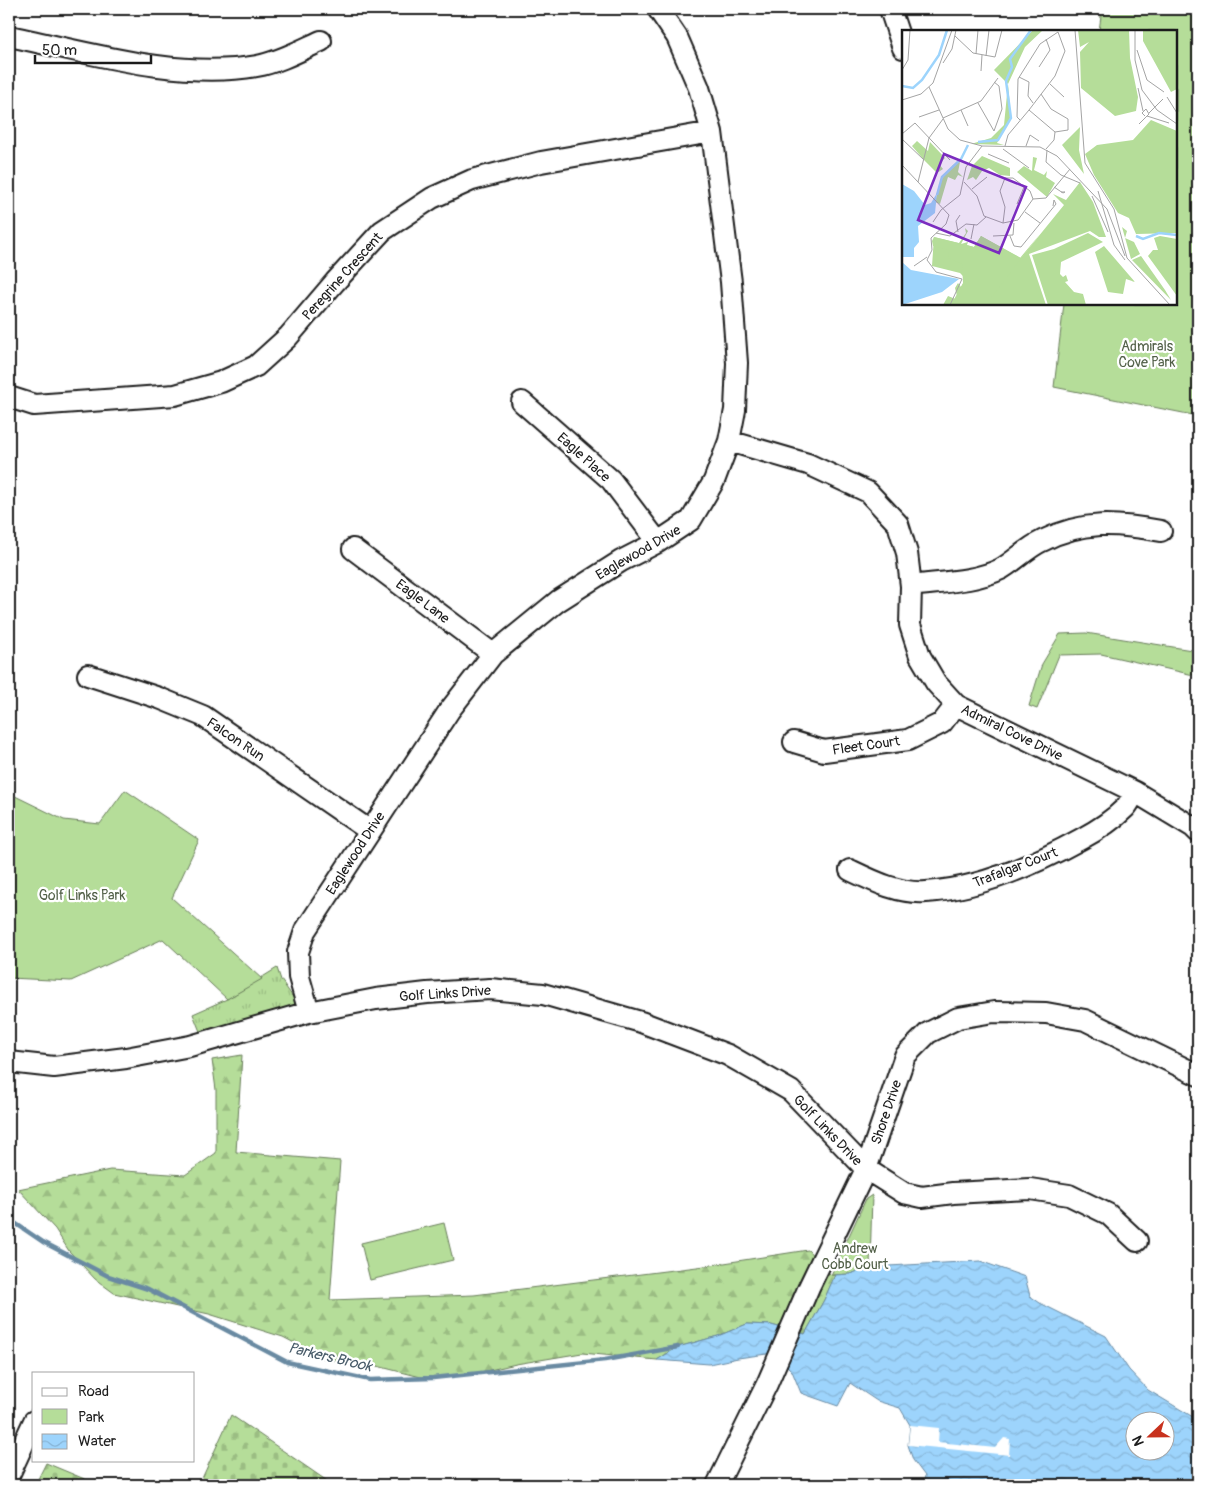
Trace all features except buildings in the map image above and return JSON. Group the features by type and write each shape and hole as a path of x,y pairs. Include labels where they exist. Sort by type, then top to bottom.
{"street":[{"name":"Eaglewood Drive","path":"309,1012 299,977 298,952 305,931 449,711 493,654 558,601 620,560 658,542 691,520 714,481 729,441 735,410 737,363 731,282 712,132 699,88 677,37 658,9"},
{"path":"890,9 902,45"},
{"path":"9,36 142,64 185,70 219,70 259,66 321,41"},
{"name":"Peregrine Crescent","path":"9,397 34,404 175,395 221,382 256,366 288,337 382,231 432,198 472,180 541,162 712,132"},
{"name":"Eagle Place","path":"522,402 611,480 658,542"},
{"name":"Admiral Cove Drive","path":"729,441 808,464 868,492 898,524 907,553 911,586 910,625 920,656 936,683 956,704 1135,792 1194,827 1198,832"},
{"path":"911,586 972,578 1000,569 1040,541 1068,529 1125,524 1161,531"},
{"name":"Eagle Lane","path":"353,549 493,654"},
{"name":"Falcon Run","path":"88,675 159,698 203,716 370,831"},
{"name":"Fleet Court","path":"794,742 824,751 908,740 942,723 956,704"},
{"name":"Trafalgar Court","path":"850,870 887,887 924,893 965,887 1011,872 1054,854 1097,830 1125,808 1135,792"},
{"name":"Golf Links Drive","path":"9,1062 54,1067 126,1058 206,1042 309,1012 376,999 427,993 490,989 543,994 641,1022 728,1055 791,1091 866,1169"},
{"name":"Shore Drive","path":"717,1485 767,1384 809,1287 866,1169 905,1056 928,1033 958,1018 1003,1012 1046,1014 1085,1020 1198,1075"},
{"path":"866,1169 904,1193 922,1197 1030,1189 1069,1195 1108,1214 1137,1241"},
{"path":"9,1475 32,1425"}],"green space":[{"name":"Admirals Cove Park","path":"1102,9 1198,9 1198,416 1054,387 1064,305 1177,305 1177,30 1099,30"},
{"path":"1086,633 1198,651 1198,676 1101,654 1059,655 1037,709 1029,706 1042,664 1060,634"},
{"name":"Golf Links Park","path":"125,790 199,840 172,898 262,979 227,999 163,939 71,981 9,978 9,793 64,820 100,824"},
{"path":"277,968 281,980 302,1010 203,1039 193,1014 227,999"},
{"path":"242,1055 236,1152 340,1161 330,1300 474,1295 705,1266 808,1250 831,1275 835,1275 824,1300 805,1334 771,1325 747,1324 718,1336 678,1347 657,1360 582,1353 516,1364 468,1375 421,1377 369,1364 325,1359 283,1337 209,1314 114,1293 95,1279 69,1251 55,1229 18,1189 110,1170 185,1175 216,1153 216,1090 212,1060"},
{"name":"Andrew Cobb Court","path":"872,1195 870,1267 850,1274 831,1275 866,1199"},
{"path":"444,1223 453,1260 370,1280 361,1243"},
{"path":"231,1415 333,1485 199,1485"},
{"path":"46,1463 99,1485 35,1485"}],"water":[{"path":"980,1261 1025,1277 1030,1296 1040,1303 1106,1336 1129,1370 1148,1390 1198,1420 1198,1485 923,1485 925,1476 913,1460 908,1445 910,1425 900,1408 877,1401 850,1383 838,1406 801,1393 792,1371 774,1353 709,1364 657,1360 678,1347 718,1336 747,1324 771,1325 805,1334 824,1300 835,1275 850,1274 870,1267"}],"pier":[{"path":"910,1425 939,1428 938,1442 995,1448 1004,1438 1010,1439 1009,1455 908,1445"}],"waterway":[{"name":"Parkers Brook","path":"9,1219 43,1242 108,1276 148,1289 287,1362 370,1380 433,1378 605,1360 678,1347"}]}
